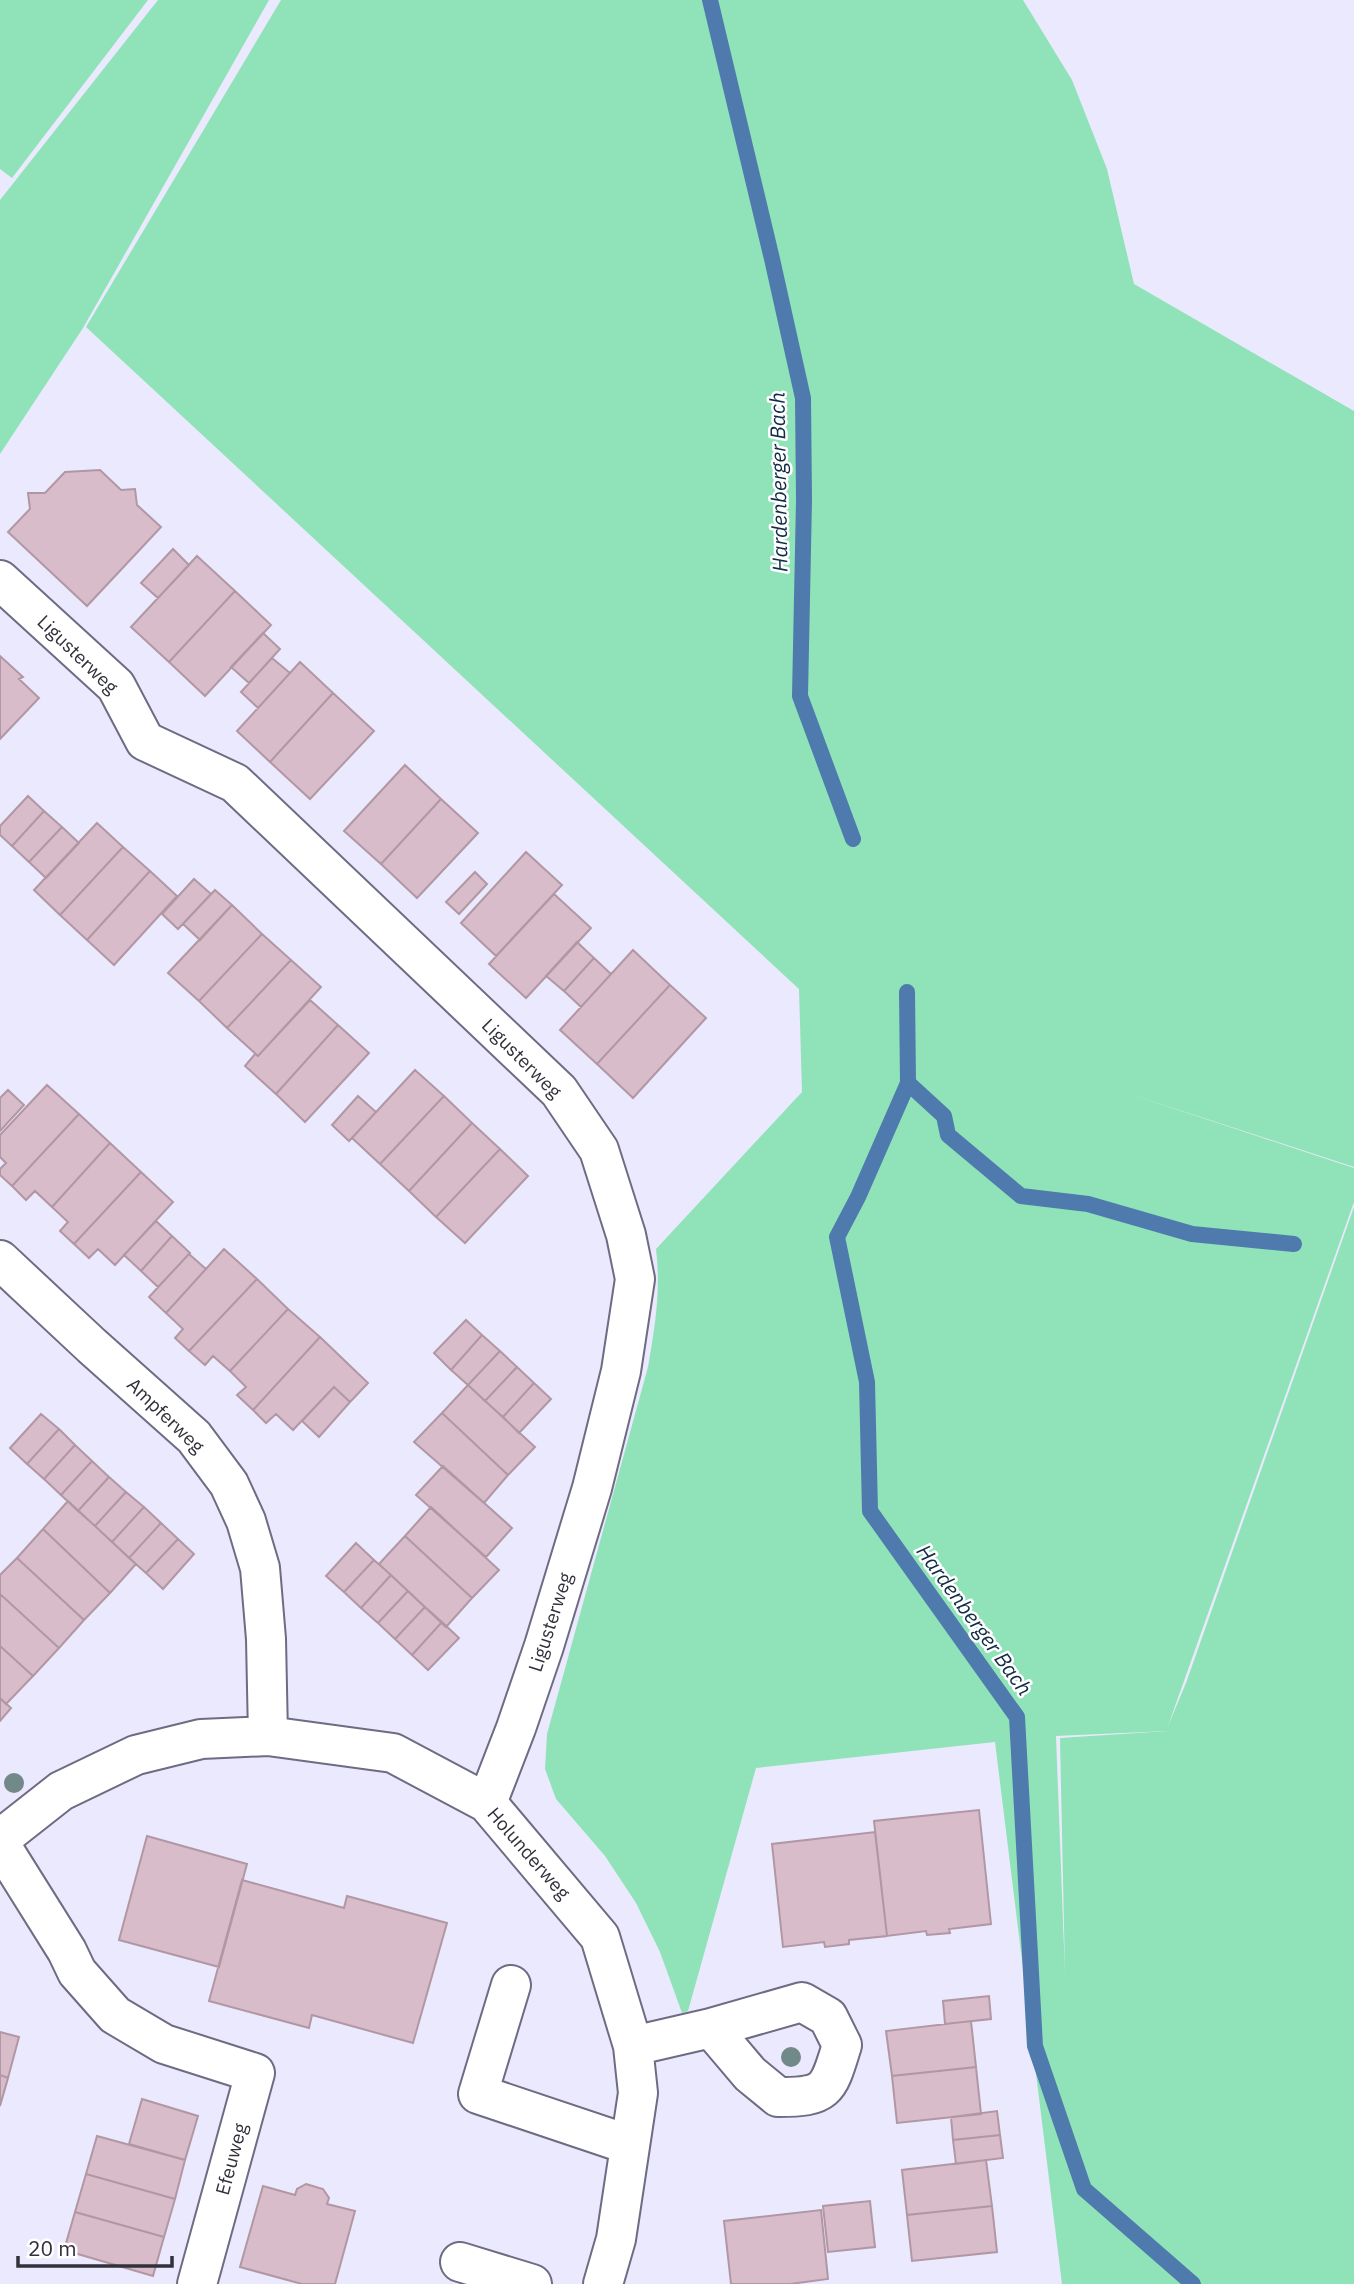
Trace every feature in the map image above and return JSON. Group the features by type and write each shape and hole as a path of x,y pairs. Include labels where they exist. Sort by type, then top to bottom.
{"street":[{"name":"Ligusterweg","path":"0,580 116,686 145,741 235,783 559,1091 598,1150 626,1235 635,1279 621,1371 592,1488 544,1646 516,1728 486,1803"},
{"name":"Ampferweg","path":"0,1260 194,1437 229,1484 246,1521 260,1568 266,1639 268,1737"},
{"name":"Holunderweg","path":"255,2073 164,2044 115,2015 77,1972 0,1842 61,1791 136,1755 201,1739 268,1737 393,1753 486,1803 600,1937 633,2046 638,2093 616,2239 603,2284"},
{"path":"512,1985 478,2094 630,2145"},
{"path":"633,2046 711,2028"},
{"name":"Efeuweg","path":"197,2284 255,2073"},
{"path":"460,2262 533,2284"}],"green space":[{"path":"0,0 148,0 12,178 0,169"},
{"path":"158,0 269,0 83,328 0,454 0,200"},
{"path":"281,0 1023,0 1072,80 1107,169 1134,284 1354,411 1354,1167 1124,1092 1354,1168 1354,1202 1168,1726 1186,1683 1354,1207 1354,2284 1062,2284 995,1742 756,1768 688,2011 682,2013 660,1952 636,1903 605,1856 556,1799 545,1769 547,1734 648,1367 658,1294 656,1249 802,1092 799,989 86,327","holes":["1168,1731 1060,1738 1065,1974 1056,1736"]}],"building":[{"path":"100,470 121,490 135,489 137,505 161,527 87,606 8,532 30,509 28,493 45,493 65,472"},
{"path":"173,549 189,565 158,598 141,583"},
{"path":"197,556 235,591 169,662 131,627"},
{"path":"235,591 271,625 205,696 169,662"},
{"path":"263,633 280,649 249,683 231,667"},
{"path":"0,656 23,677 19,679 39,698 0,739"},
{"path":"272,658 290,673 258,708 241,692"},
{"path":"300,662 333,693 270,762 237,731"},
{"path":"333,693 374,731 310,799 270,762"},
{"path":"405,765 441,799 381,864 344,831"},
{"path":"28,796 44,811 12,846 0,835 0,826"},
{"path":"441,799 478,833 417,898 381,864"},
{"path":"44,811 62,827 29,862 12,846"},
{"path":"97,823 123,847 60,915 34,890"},
{"path":"62,827 79,843 46,878 29,862"},
{"path":"123,847 150,871 87,940 60,915"},
{"path":"526,852 562,885 496,956 461,923"},
{"path":"150,871 177,896 114,965 87,940"},
{"path":"475,872 487,884 459,914 446,902"},
{"path":"194,879 211,894 178,929 162,914"},
{"path":"215,890 232,905 200,940 183,924"},
{"path":"554,894 591,928 526,998 489,964"},
{"path":"232,905 262,934 199,1001 168,973"},
{"path":"262,934 291,960 227,1028 199,1001"},
{"path":"577,942 594,958 564,991 546,976"},
{"path":"633,950 670,985 597,1064 560,1030"},
{"path":"594,958 611,974 581,1007 564,991"},
{"path":"291,960 321,987 258,1056 227,1028"},
{"path":"670,985 706,1018 633,1098 597,1064"},
{"path":"310,1000 338,1025 276,1094 245,1066 255,1054 258,1056"},
{"path":"338,1025 369,1053 305,1122 276,1094"},
{"path":"415,1070 444,1096 380,1164 352,1138"},
{"path":"47,1085 79,1114 12,1186 0,1175 0,1169 6,1163 0,1157 0,1135"},
{"path":"8,1090 24,1105 0,1131 0,1098"},
{"path":"358,1096 376,1112 349,1141 332,1125"},
{"path":"444,1096 472,1123 409,1191 380,1164"},
{"path":"79,1114 110,1143 52,1207 35,1191 26,1200 12,1186"},
{"path":"472,1123 500,1149 436,1217 409,1191"},
{"path":"110,1143 141,1172 74,1244 60,1231 68,1222 52,1207"},
{"path":"500,1149 528,1176 465,1243 436,1217"},
{"path":"141,1172 173,1202 115,1265 98,1249 89,1258 74,1244"},
{"path":"156,1221 172,1236 141,1271 124,1255"},
{"path":"172,1236 190,1253 158,1287 141,1271"},
{"path":"224,1249 257,1279 189,1351 175,1338 183,1329 166,1313"},
{"path":"189,1254 206,1269 166,1313 149,1297"},
{"path":"257,1279 288,1309 230,1371 213,1356 205,1365 189,1351"},
{"path":"288,1309 320,1337 253,1410 237,1395 246,1387 230,1371"},
{"path":"466,1320 482,1335 451,1370 434,1353"},
{"path":"482,1335 500,1351 468,1385 451,1370"},
{"path":"320,1337 368,1383 350,1402 334,1387 293,1430 276,1414 266,1423 253,1410"},
{"path":"500,1351 517,1367 485,1401 468,1385"},
{"path":"517,1367 534,1383 503,1417 485,1401"},
{"path":"534,1383 551,1399 519,1433 503,1417"},
{"path":"468,1385 535,1447 508,1475 442,1413"},
{"path":"334,1387 350,1402 319,1437 302,1421"},
{"path":"442,1413 508,1475 484,1503 414,1442"},
{"path":"41,1414 59,1429 27,1464 10,1448"},
{"path":"59,1429 75,1445 44,1479 27,1464"},
{"path":"75,1445 92,1461 61,1495 44,1479"},
{"path":"92,1461 109,1477 78,1511 61,1495"},
{"path":"443,1466 512,1528 486,1557 416,1495"},
{"path":"109,1477 126,1492 95,1526 78,1511"},
{"path":"126,1492 144,1507 112,1542 95,1526"},
{"path":"68,1501 136,1564 110,1593 43,1529"},
{"path":"144,1507 161,1523 129,1558 112,1542"},
{"path":"431,1507 499,1570 472,1598 405,1536"},
{"path":"161,1523 178,1539 146,1573 129,1558"},
{"path":"43,1529 110,1593 84,1620 17,1558"},
{"path":"405,1536 472,1598 446,1627 379,1564"},
{"path":"178,1539 194,1554 163,1589 146,1573"},
{"path":"356,1543 374,1560 344,1592 326,1576"},
{"path":"17,1558 84,1620 59,1648 0,1594 0,1575"},
{"path":"374,1560 391,1575 361,1608 344,1592"},
{"path":"391,1575 408,1591 378,1623 361,1608"},
{"path":"408,1591 425,1607 395,1639 378,1623"},
{"path":"0,1594 59,1648 33,1676 0,1646"},
{"path":"425,1607 442,1622 412,1655 395,1639"},
{"path":"442,1622 459,1638 428,1670 412,1655"},
{"path":"0,1646 33,1676 6,1704 0,1698"},
{"path":"0,1698 11,1708 0,1721"},
{"path":"979,1810 991,1924 949,1929 950,1933 927,1935 926,1931 887,1936 874,1821"},
{"path":"875,1832 887,1936 849,1940 849,1944 825,1947 824,1942 783,1947 772,1844"},
{"path":"147,1836 247,1864 219,1967 119,1940"},
{"path":"242,1880 344,1908 347,1896 447,1923 413,2043 312,2015 309,2028 209,2001"},
{"path":"989,1996 991,2019 945,2024 943,2001"},
{"path":"971,2021 976,2067 892,2076 886,2031"},
{"path":"0,2032 19,2037 8,2078 0,2075"},
{"path":"976,2067 981,2114 897,2123 892,2076"},
{"path":"0,2075 8,2078 0,2106"},
{"path":"142,2099 198,2116 185,2160 129,2144"},
{"path":"997,2111 1000,2135 953,2140 951,2117"},
{"path":"1000,2135 1003,2158 956,2164 953,2140"},
{"path":"97,2136 185,2160 175,2199 86,2174"},
{"path":"986,2160 992,2206 907,2215 902,2170"},
{"path":"86,2174 175,2199 164,2237 75,2212"},
{"path":"306,2184 323,2189 329,2198 327,2204 355,2211 335,2284 302,2284 240,2267 263,2186 295,2195 297,2189"},
{"path":"870,2201 875,2247 828,2252 823,2206"},
{"path":"992,2206 997,2252 912,2261 907,2215"},
{"path":"821,2210 828,2279 790,2284 731,2284 724,2221"},
{"path":"75,2212 164,2237 153,2276 64,2250"}],"waterway":[{"name":"Hardenberger Bach","path":"710,0 803,398 800,696 853,839"},
{"name":"Hardenberger Bach","path":"907,992 908,1083 858,1197 837,1237 867,1382 870,1511 1017,1717 1035,2046 1084,2189 1193,2284"},
{"path":"908,1083 944,1116 948,1135 1021,1196 1088,1204 1192,1234 1294,1244"}]}
